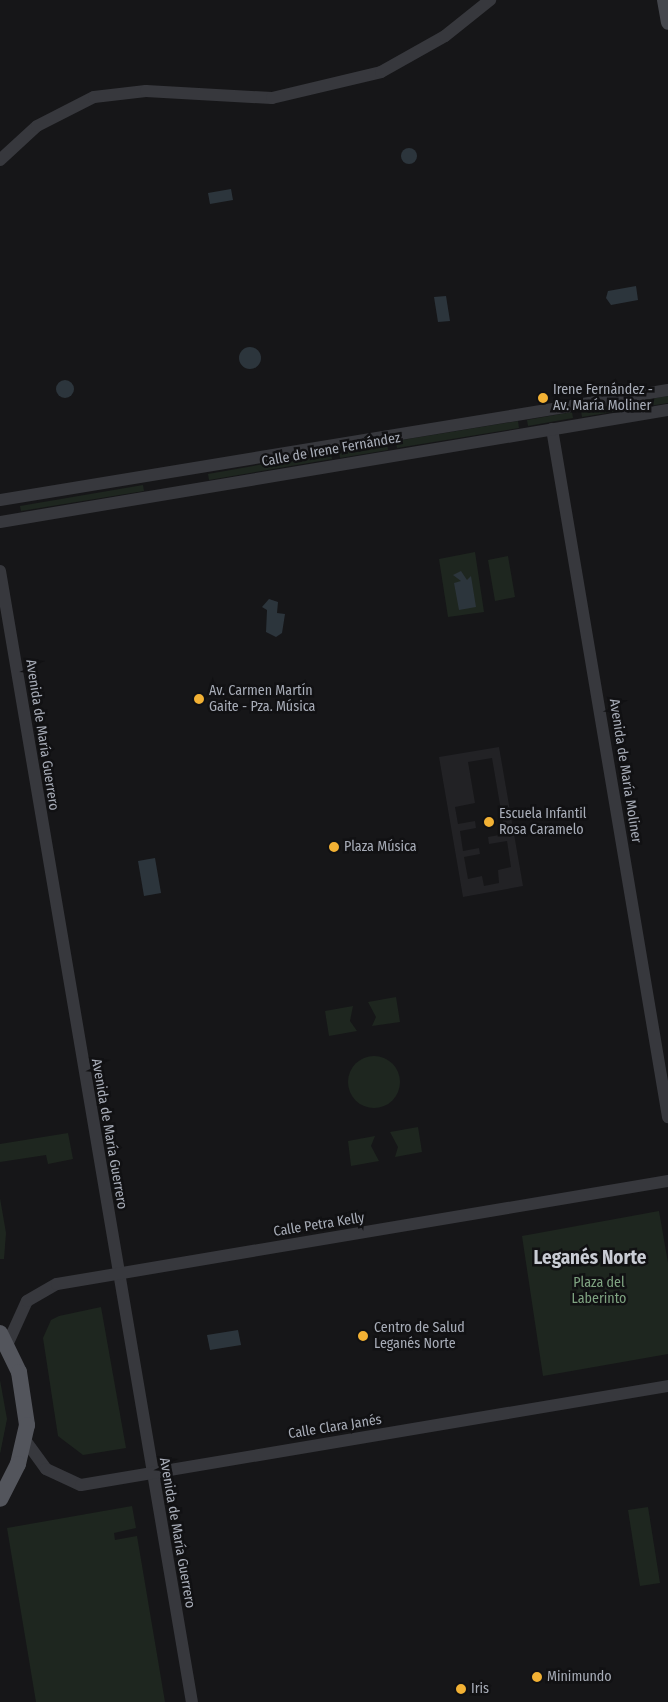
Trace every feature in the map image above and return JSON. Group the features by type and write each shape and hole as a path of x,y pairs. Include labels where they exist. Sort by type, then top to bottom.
{"main road":[{"path":"664,0 668,23"},
{"path":"0,1499 25,1440 24,1393 4,1339"}],"street":[{"path":"0,160 37,126 94,97 146,91 272,98 380,72 445,36 490,0"},
{"name":"Calle de Irene Fernández","path":"0,500 668,390"},
{"name":"Calle de Irene Fernández","path":"0,522 668,410"},
{"name":"Avenida de María Moliner","path":"552,430 668,1117"},
{"name":"Avenida de María Guerrero","path":"0,571 150,1473 192,1702"},
{"name":"Calle Petra Kelly","path":"4,1339 20,1310 36,1292 118,1273 668,1181"},
{"name":"Calle Clara Janés","path":"25,1440 46,1470 81,1485 668,1386"}],"shaded area":[{"path":"406,148 412,148 417,153 415,162 406,164 401,159 401,153"},
{"path":"231,189 233,200 210,204 208,193"},
{"path":"636,286 638,300 611,305 606,298 608,291"},
{"path":"446,296 450,321 438,322 434,297"},
{"path":"250,347 260,354 261,358 254,368 250,369 240,362 239,358 246,348"},
{"path":"65,380 71,383 74,389 71,395 65,398 59,395 56,389 59,383"},
{"path":"461,571 467,580 471,576 476,607 459,610 454,583 461,581 453,575"},
{"path":"269,599 278,602 277,613 285,614 282,633 276,637 266,632 267,610 262,607"},
{"path":"499,747 523,886 463,897 439,757","holes":["492,758 505,834 488,837 489,844 507,841 511,867 498,870 499,883 484,886 482,876 468,879 464,857 480,854 479,848 463,851 460,831 476,828 475,821 458,824 455,807 475,803 468,762"]},
{"path":"155,858 161,893 144,896 138,861"},
{"path":"238,1330 241,1345 210,1350 207,1335"}],"green space":[{"path":"668,396 668,403 582,417 581,411"},
{"path":"572,412 573,418 528,426 527,420"},
{"path":"518,421 519,428 397,448 396,441"},
{"path":"387,442 388,450 340,458 339,451"},
{"path":"331,452 332,459 209,480 208,474"},
{"path":"143,485 144,491 21,511 20,506"},
{"path":"475,552 484,612 448,617 439,559"},
{"path":"508,556 515,597 495,601 488,560"},
{"path":"396,997 400,1022 372,1026 376,1017 368,1002"},
{"path":"353,1006 350,1021 357,1031 329,1036 325,1011"},
{"path":"374,1056 384,1058 392,1064 398,1072 400,1082 398,1092 392,1100 384,1106 374,1108 364,1106 356,1100 350,1092 348,1082 350,1072 356,1064 364,1058"},
{"path":"418,1127 422,1152 395,1157 398,1147 390,1132"},
{"path":"68,1133 73,1159 48,1164 46,1155 0,1162 0,1144"},
{"path":"375,1136 371,1146 379,1161 351,1166 348,1141"},
{"path":"0,1198 6,1233 4,1259 0,1259"},
{"name":"Plaza del Laberinto","path":"659,1211 668,1263 668,1354 543,1376 522,1236"},
{"path":"101,1307 126,1448 83,1455 58,1436 43,1338 51,1320 59,1316"},
{"path":"0,1380 7,1419 0,1454"},
{"path":"132,1506 136,1528 114,1533 115,1540 137,1536 165,1702 36,1702 7,1528"},
{"path":"648,1507 660,1583 640,1586 628,1510"}],"place":[{"name":"Irene Fernández - Av. María Moliner","path":"543,398"},
{"name":"Av. Carmen Martín Gaite - Pza. Música","path":"199,699"},
{"name":"Escuela Infantil Rosa Caramelo","path":"489,822"},
{"name":"Plaza Música","path":"334,847"},
{"name":"Centro de Salud Leganés Norte","path":"363,1336"},
{"name":"Minimundo","path":"537,1677"},
{"name":"Iris","path":"461,1689"}],"district":[{"name":"Leganés Norte","path":"590,1258"}]}
